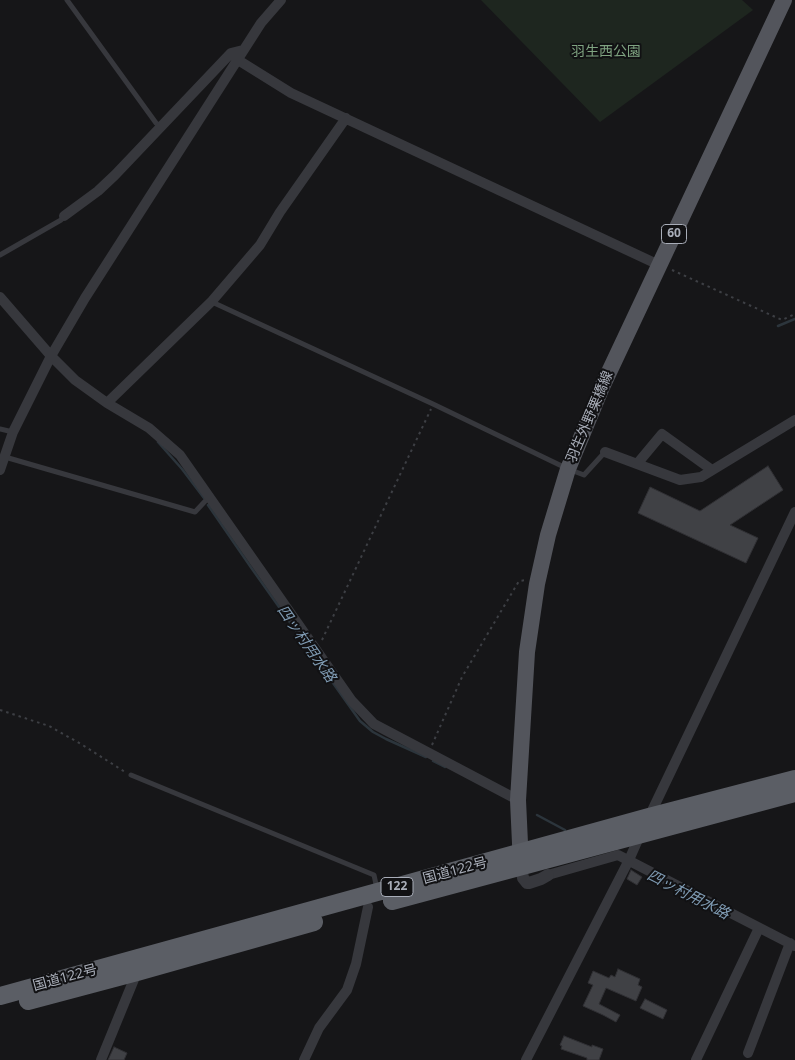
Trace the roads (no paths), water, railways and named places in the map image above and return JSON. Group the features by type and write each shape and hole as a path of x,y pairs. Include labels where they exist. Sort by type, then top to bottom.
{"highway":[{"name":"国道122号","path":"0,996 520,860 649,817 795,779"},
{"name":"国道122号","path":"520,860 640,835 795,793"},
{"name":"国道122号","path":"0,1008 137,972 372,900"}],"main road":[{"name":"羽生外野栗橋線","path":"520,860 518,800 527,652 539,576 548,535 568,469 602,387 784,0"}],"street":[{"path":"0,470 13,432 51,356 85,298 243,50 261,23 281,0"},
{"path":"64,216 98,191 231,52 243,50"},
{"path":"238,60 290,93 660,265"},
{"path":"107,403 212,301 260,245 280,212 346,118"},
{"path":"0,297 51,356 75,380 107,403 149,428 180,455 352,701 374,724 518,800"},
{"path":"604,452 680,480 701,477 795,420"},
{"path":"637,464 662,434 712,470"},
{"path":"649,817 795,512"},
{"path":"526,1060 640,835"},
{"path":"520,860 523,878 529,884 548,874 618,855 793,945 746,1056"},
{"path":"304,1060 319,1028 347,990 356,964 372,900"},
{"path":"696,1060 759,928"},
{"path":"101,1060 137,972"}],"lane":[{"path":"67,0 156,123 161,127"},
{"path":"0,255 61,220 64,216"},
{"path":"212,301 568,469 584,475 604,452"},
{"path":"0,429 13,432"},
{"path":"4,457 195,512 209,497"},
{"path":"131,776 374,875 372,900"}],"waterway":[{"path":"778,326 795,319"},
{"name":"四ッ村用水路","path":"158,442 204,498"},
{"name":"四ッ村用水路","path":"208,505 360,721 373,732 426,757"},
{"name":"四ッ村用水路","path":"433,761 445,767"},
{"name":"四ッ村用水路","path":"537,815 565,830"}],"park label":[{"name":"羽生西公園","path":"606,52"}]}
